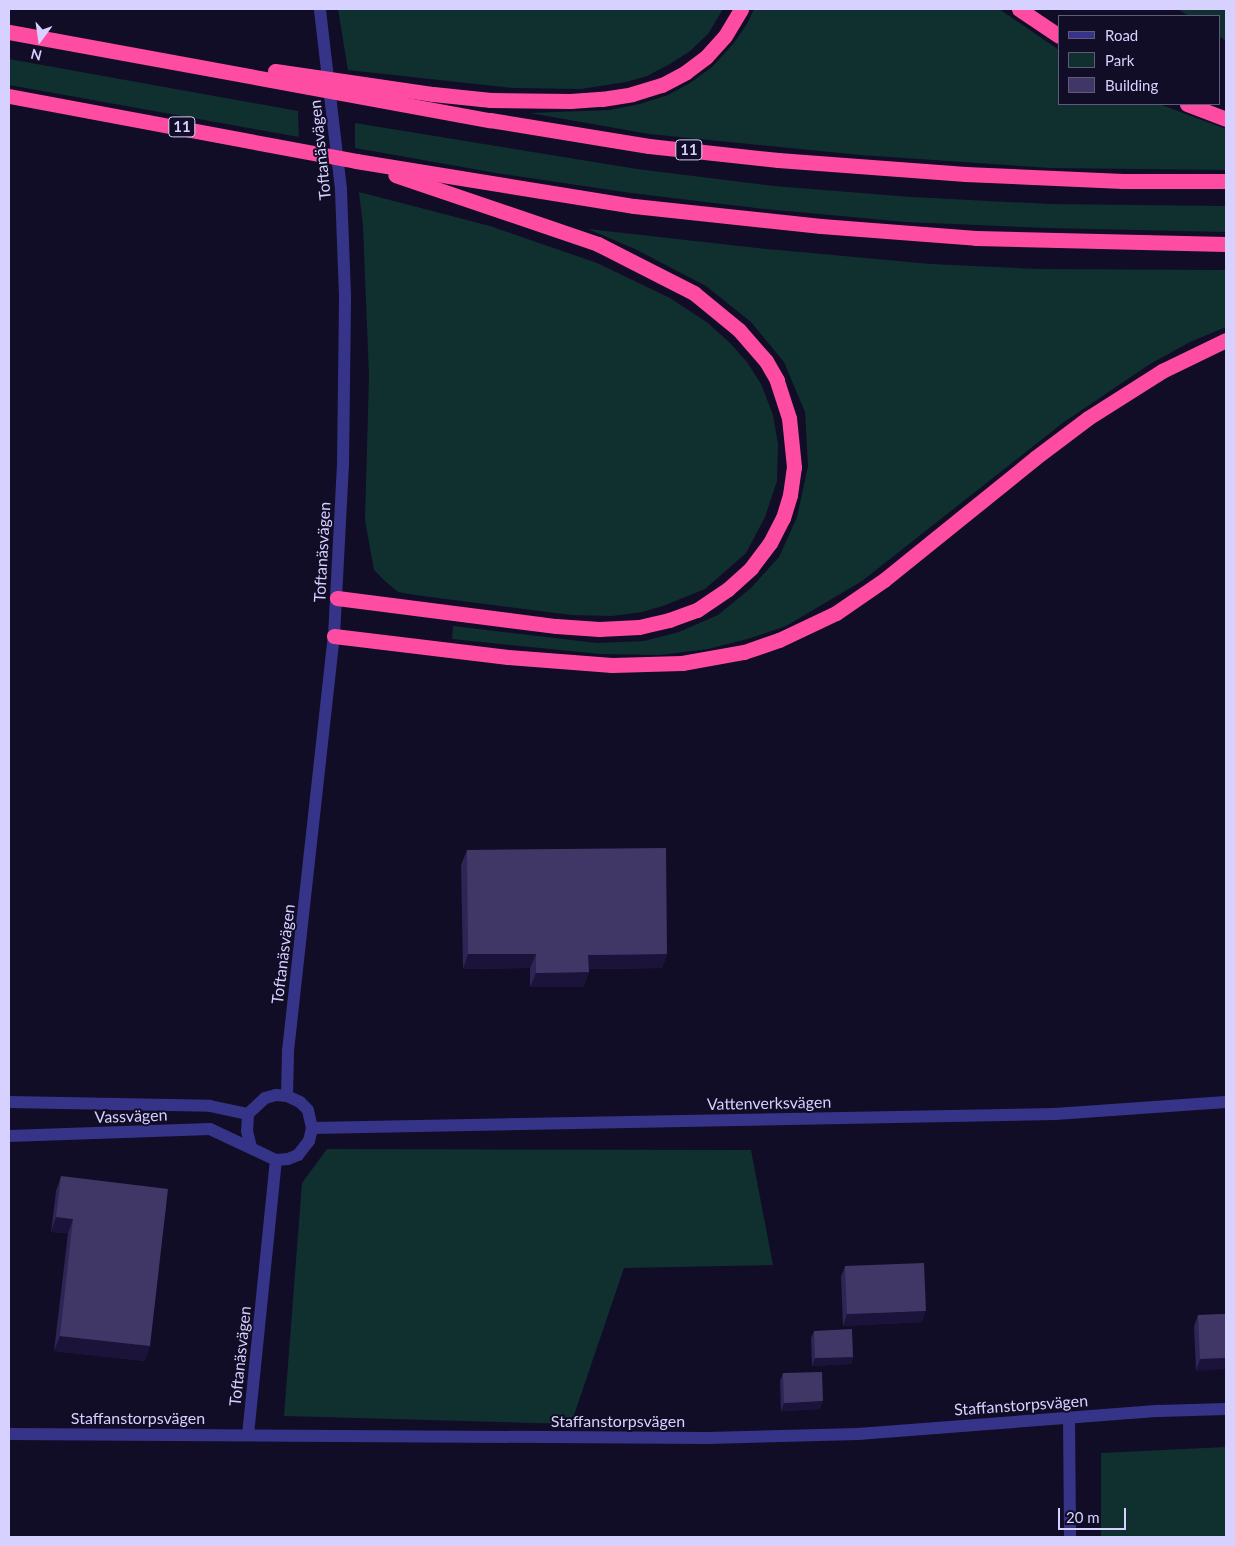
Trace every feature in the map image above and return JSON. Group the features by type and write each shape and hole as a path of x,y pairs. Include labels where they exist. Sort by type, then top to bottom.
{"highway":[{"path":"159,59 281,71 433,94 491,100 570,101 602,99 632,94 654,87 686,72 706,57 725,36 741,9"},
{"path":"1019,9 1058,35"},
{"name":"11","path":"9,32 490,120 649,146 778,160 965,174 1123,181 1226,181"},
{"name":"11","path":"9,96 356,161 634,206 821,226 976,238 1226,244"},
{"path":"1190,105 1226,119"},
{"path":"337,598 556,626 599,629 639,626 669,620 697,610 728,589 751,568 770,543 783,518 790,495 794,467 789,418 777,380 766,361 739,330 694,293 631,259 598,244 356,161"},
{"path":"334,636 508,658 612,665 682,663 744,652 786,637 836,612 884,580 1035,458 1088,418 1154,376 1226,340"}],"street":[{"name":"Toftanäsvägen","path":"287,1096 288,1051 334,636 343,465 344,259 338,149 320,9"},
{"path":"276,1095 287,1096 300,1102 308,1110 312,1128 309,1141 303,1150 288,1159 276,1160 266,1158 251,1147 247,1131 248,1114 265,1098 276,1095"},
{"name":"Vassvägen","path":"9,1102 210,1106 248,1114"},
{"name":"Vattenverksvägen","path":"312,1128 1055,1114 1226,1102"},
{"name":"Vassvägen","path":"9,1136 210,1129 251,1147"},
{"name":"Toftanäsvägen","path":"248,1435 276,1160"},
{"name":"Staffanstorpsvägen","path":"9,1434 728,1437 858,1434 1069,1417 1226,1409"},
{"path":"1069,1417 1070,1537"}],"green space":[{"path":"338,9 723,9 708,34 689,52 668,65 647,76 626,82 581,89 513,88 348,70"},
{"path":"754,9 999,9 1058,49 1058,105 1162,105 1226,129 1226,170 1050,168 860,155 649,134 530,113 610,110 640,104 668,95 690,83 712,67 733,44 747,24"},
{"path":"1177,9 1226,9 1226,41 1220,37 1220,15 1187,15"},
{"path":"9,59 298,111 299,137 9,85"},
{"path":"355,123 637,169 774,186 911,197 1050,204 1226,206 1226,232 1047,228 906,222 765,209 631,193 496,173 355,148"},
{"path":"359,192 490,226 597,263 670,298 708,323 731,344 747,362 761,384 773,415 778,444 777,481 765,517 746,553 705,589 663,606 642,612 612,616 571,615 415,595 398,592 386,582 374,570 365,520 369,376 363,226"},
{"path":"588,229 757,248 931,264 1037,269 1226,270 1226,327 1190,342 1150,364 1064,422 862,581 786,626 751,638 708,649 660,655 600,654 452,639 453,626 597,643 644,641 679,632 718,615 751,588 779,557 797,517 808,466 805,412 784,362 751,322 706,286 635,249"},
{"path":"327,1149 751,1150 773,1265 624,1268 571,1424 284,1416 302,1183"},
{"path":"1226,1447 1226,1537 1101,1537 1101,1453"}],"building":[{"path":"666,848 667,954 588,955 589,972 536,973 536,954 468,954 467,850"},
{"path":"61,1176 168,1189 150,1346 60,1336 73,1219 56,1217"},
{"path":"924,1263 926,1311 847,1314 845,1266"},
{"path":"1226,1314 1226,1358 1200,1359 1198,1315"},
{"path":"852,1329 853,1357 815,1358 814,1331"},
{"path":"822,1372 823,1401 784,1403 783,1373"}]}
